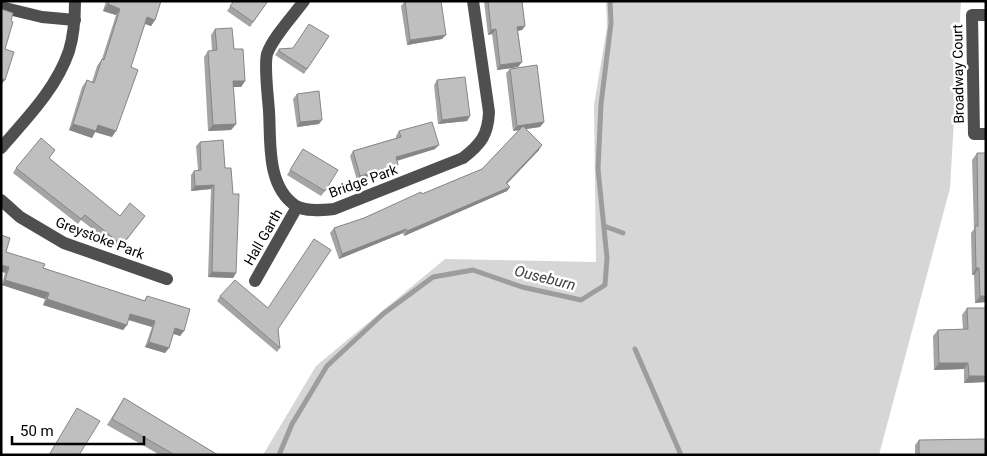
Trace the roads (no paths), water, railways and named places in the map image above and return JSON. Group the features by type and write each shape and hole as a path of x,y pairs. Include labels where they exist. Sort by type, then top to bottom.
{"street":[{"path":"1,148 50,91 69,51 75,20 76,1"},
{"path":"297,207 276,182 272,158 266,59 274,42 304,1"},
{"name":"Bridge Park","path":"297,207 317,210 334,209 463,158 475,149 484,138 489,126 489,112 473,1"},
{"path":"1,7 42,17 75,20"},
{"name":"Broadway Court","path":"986,15 972,15 974,134 986,134"},
{"name":"Greystoke Park","path":"1,200 20,217 64,243 167,279"},
{"name":"Hall Garth","path":"255,281 297,207"}],"waterway":[{"name":"Ouseburn","path":"279,455 292,424 327,366 383,314 433,277 473,270 522,287 581,300 605,285 607,258 598,169 601,104 611,23 610,1"},
{"path":"604,226 623,233"},
{"path":"635,349 681,455"}]}
